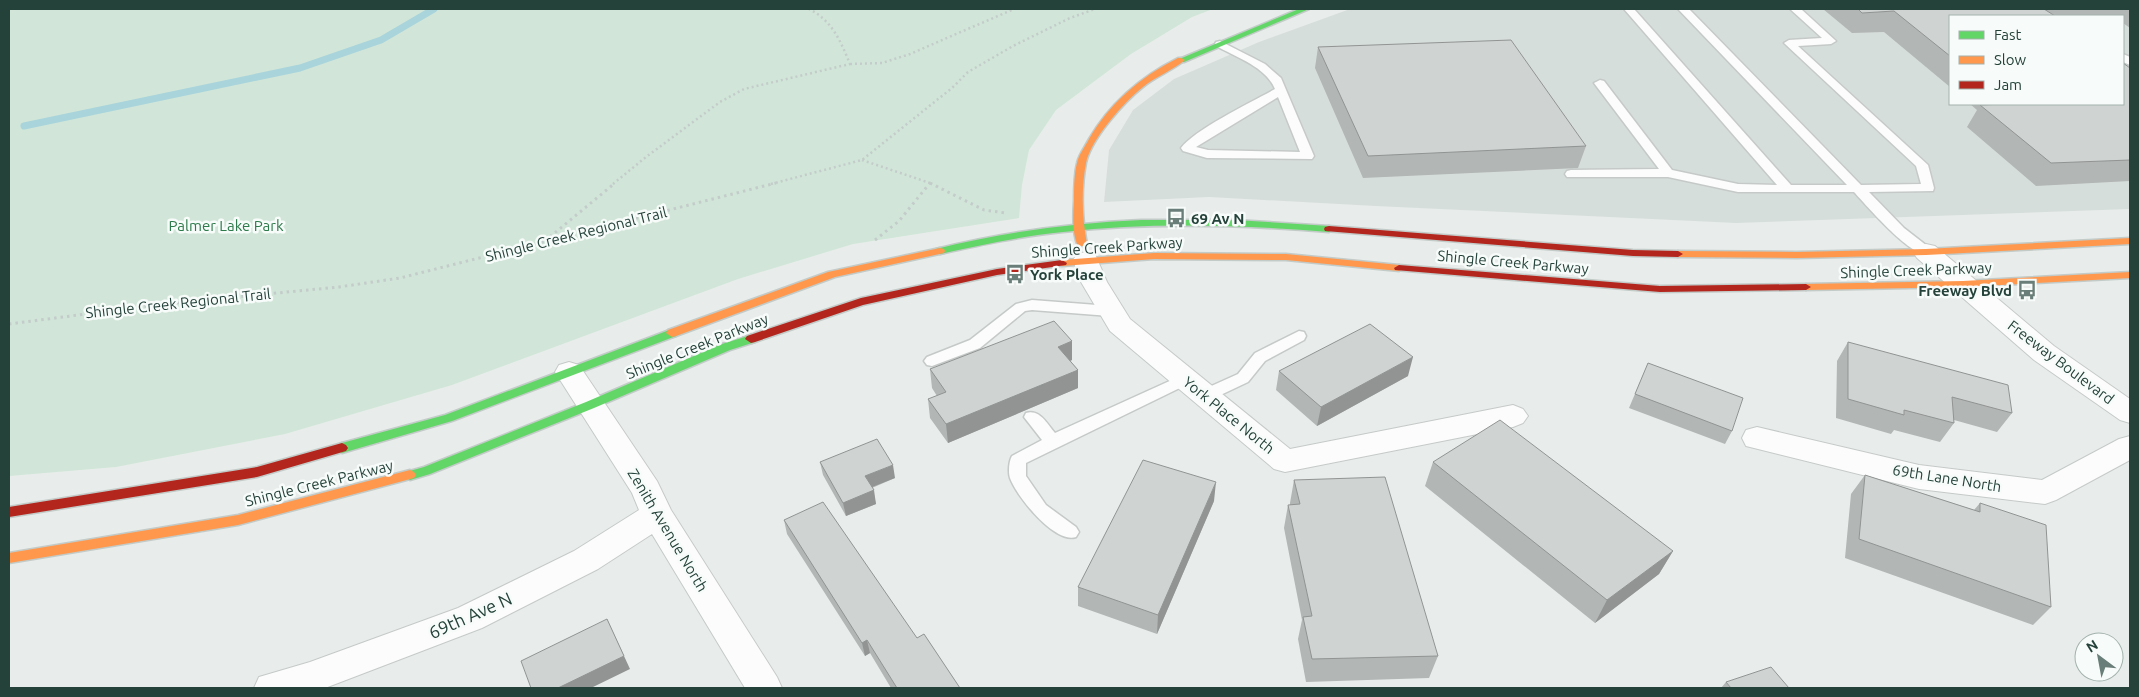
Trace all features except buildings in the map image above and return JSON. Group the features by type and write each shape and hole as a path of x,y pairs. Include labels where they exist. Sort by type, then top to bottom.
{"street":[{"path":"1086,260 1078,227 1077,209 1082,161 1101,124 1118,103 1147,80 1170,66 1306,9"},
{"name":"Shingle Creek Parkway","path":"9,512 257,472 448,418 832,274 993,239 1078,227 1269,224 1633,253 1797,255 1926,252 2130,241"},
{"name":"Freeway Boulevard","path":"1926,252 2044,353 2130,413"},
{"name":"Shingle Creek Parkway","path":"9,558 238,520 426,472 726,347 861,302 1043,264 1154,256 1286,257 1378,267 1502,275 1660,289 1963,284 2130,275"},
{"name":"York Place North","path":"1086,260 1094,282 1120,325 1285,461 1513,416"},
{"name":"Zenith Avenue North","path":"569,372 646,489 657,516 764,688"},
{"name":"69th Lane North","path":"1757,438 1918,476 2045,492 2130,447"},
{"name":"69th Ave N","path":"272,688 310,678 470,618 586,560 657,516"}],"lane":[{"path":"1628,9 1787,189"},
{"path":"1683,9 1899,231 1926,252"},
{"path":"1571,174 1668,173 1728,187 1860,190 1928,188 1922,165 1789,43 1830,41 1795,9"},
{"path":"1220,44 1261,66 1277,80 1308,156 1207,154 1187,148 1201,137 1281,90"},
{"path":"1600,83 1668,173"},
{"path":"932,361 975,344 1021,307 1032,305 1110,311"},
{"path":"1070,532 1040,510 1018,478 1018,460 1052,440 1157,394 1242,378 1260,357 1299,336"},
{"path":"975,344 986,359"},
{"path":"1032,417 1052,440"}],"path":[{"path":"809,9 819,12 838,36 850,64"},
{"path":"542,243 646,157 720,102 744,90 850,64 882,63 910,54 1014,9"},
{"name":"Shingle Creek Regional Trail","path":"9,324 163,304 370,283 452,266 862,160 952,88 968,72 1012,46 1070,18 1095,9"},
{"path":"862,160 930,183 984,210 991,212 1015,212"},
{"path":"870,243 890,230 912,208 930,183"}],"shaded area":[{"path":"1350,9 2130,9 2130,209 1736,223 1209,197 1104,202 1109,150 1133,110 1174,79 1259,42"}],"green space":[{"name":"Palmer Lake Park","path":"9,9 1213,9 1192,17 1131,54 1056,110 1029,150 1022,185 1019,218 853,244 738,279 452,385 285,434 116,467 9,476"}],"waterway":[{"path":"24,126 300,68 381,40 434,9"}],"traffic: fast":[{"path":"1181,60 1305,9"},
{"path":"940,251 992,240 1061,229 1141,223 1267,225 1329,229"},
{"path":"342,448 448,418 672,333"},
{"path":"410,475 426,471 590,405 726,347 751,339"}],"traffic: slow":[{"path":"1082,244 1078,204 1081,166 1085,154 1099,130 1128,94 1153,75 1181,60"},
{"path":"1678,254 1797,255 1926,252 2130,241"},
{"path":"672,333 832,274 940,251"},
{"path":"1062,263 1154,256 1286,257 1399,268"},
{"path":"1806,287 1963,284 2130,275"},
{"path":"9,558 238,520 410,475"}],"traffic: jam":[{"path":"1329,229 1633,253 1678,254"},
{"path":"751,339 861,302 997,272 1062,263"},
{"path":"1399,268 1660,289 1806,287"},
{"path":"9,512 257,472 342,448"}],"place":[{"name":"69 Av N","path":"1176,218"},
{"name":"York Place","path":"1015,274"},
{"name":"Freeway Blvd","path":"2027,290"}]}
